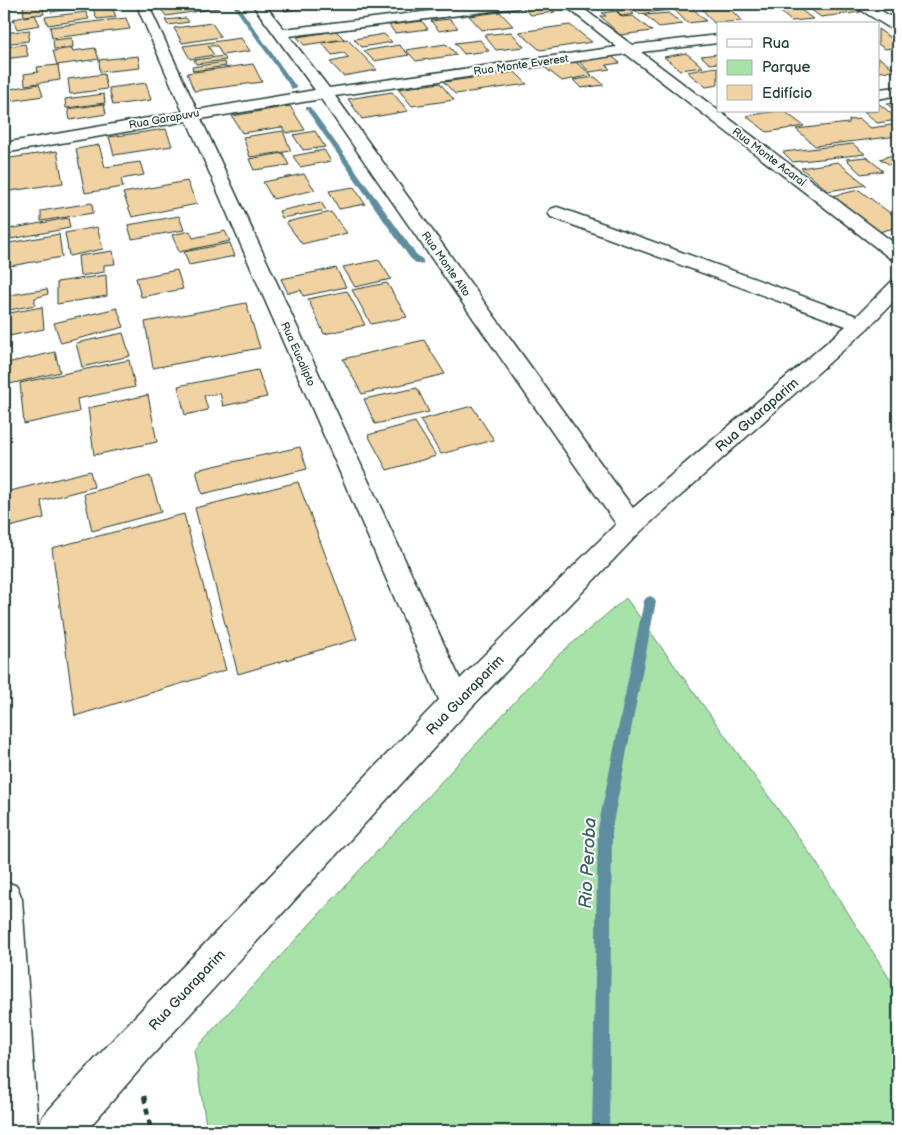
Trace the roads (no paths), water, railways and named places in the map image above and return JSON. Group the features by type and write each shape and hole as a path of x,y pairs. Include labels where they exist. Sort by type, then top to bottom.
{"street":[{"name":"Rua Eucalipto","path":"142,4 190,115 456,703"},
{"name":"Rua Monte Alto","path":"258,4 325,93 632,525"},
{"path":"280,33 517,4"},
{"name":"Rua Monte Acaraí","path":"569,4 898,255"},
{"path":"861,4 895,22"},
{"path":"880,22 895,22"},
{"name":"Rua Monte Everest","path":"325,93 628,49 717,39"},
{"path":"880,94 898,91"},
{"name":"Rua Garapuvu","path":"4,148 325,93"},
{"path":"713,114 728,112"},
{"path":"557,213 861,324"},
{"name":"Rua Guaraparim","path":"58,1131 134,1046 456,703 632,525 861,324 898,286"},
{"path":"4,899 17,1131"}],"waterway":[{"path":"235,4 294,88"},
{"path":"308,108 413,256 420,262"},
{"name":"Rio Peroba","path":"600,1131 605,828 650,601"}]}
